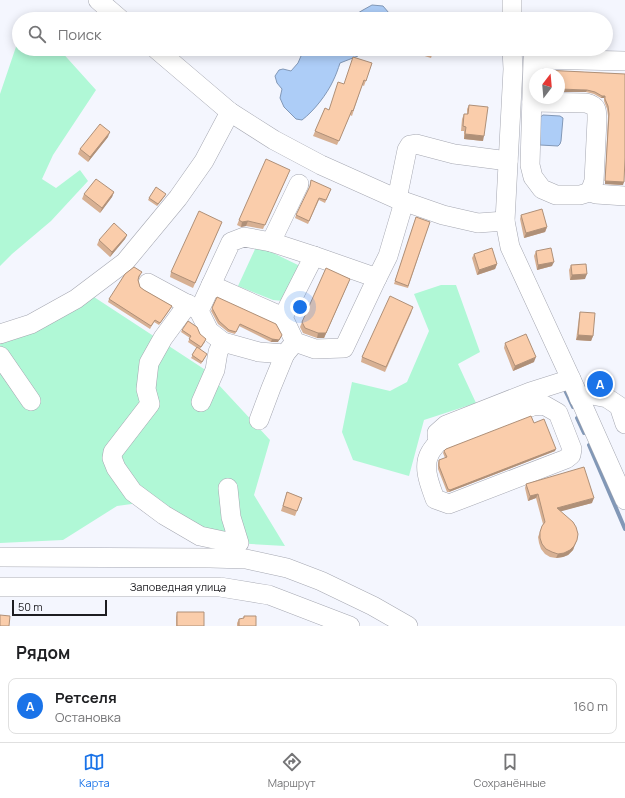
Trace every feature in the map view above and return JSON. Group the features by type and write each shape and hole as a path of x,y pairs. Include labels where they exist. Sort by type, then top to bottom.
{"street":[{"path":"98,0 112,12"},
{"path":"512,0 512,12"},
{"path":"164,56 230,112 274,140 321,165 401,201 443,215 478,223 505,221"},
{"path":"512,56 513,69 505,221 510,247 623,495"},
{"path":"533,68 533,59 625,61"},
{"path":"565,103 586,103 592,105 597,110 594,181 590,192"},
{"path":"532,104 530,165 533,177 542,189 556,195 580,195 590,192 596,194 625,196"},
{"path":"0,334 31,324 76,298 125,262 178,198 204,161 230,112"},
{"path":"148,283 194,308 209,331 223,342 259,352 290,348 344,348 388,256 401,201 407,150 410,145 416,144 454,154 508,161"},
{"path":"271,242 299,184"},
{"path":"228,488 231,517 239,543 200,536 164,515 133,492 116,468 112,458 113,452 150,404 146,389 149,362 163,338 194,308 211,285 231,242 244,237 271,242 377,278"},
{"path":"259,420 271,388 290,348 283,317 314,256"},
{"path":"211,285 283,317"},
{"path":"201,402 215,370 218,352 223,342"},
{"path":"0,356 32,401"},
{"path":"532,399 558,413 572,449 571,455 566,459 449,504 435,499 428,480 427,465 430,454 438,442 532,399 571,379"},
{"path":"561,420 571,415 592,395 607,398 618,406 625,424"},
{"path":"572,449 596,437"},
{"path":"623,495 625,471"},
{"path":"0,557 246,559 288,568 321,581 373,606 408,626"},
{"name":"Заповедная улица","path":"0,587 220,587 269,595 350,626"}],"green space":[{"path":"13,56 65,56 96,90 53,155 42,179 56,188 80,170 88,181 51,221 0,266 0,94"},
{"path":"256,247 267,250 300,266 283,301 273,300 238,286"},
{"path":"441,285 456,285 480,352 458,364 476,403 424,420 409,476 353,460 342,432 352,382 390,391 407,382 429,331 414,294"},
{"path":"94,297 204,369 270,440 254,495 285,546 198,541 139,503 117,506 63,540 0,543 0,342"}],"water":[{"path":"372,5 383,6 388,12 360,12"},
{"path":"301,56 358,56 340,63 334,79 320,102 302,120 296,119 284,107 280,98 282,89 277,83 275,76 279,70 283,69 291,71 298,63"},
{"path":"543,115 560,116 563,118 561,141 558,146 540,145 539,118"}],"building":[{"path":"353,57 372,63 366,81 364,80 353,111 352,110 339,141 315,131 325,108 329,110 338,82 344,84"},
{"path":"565,71 625,74 624,182 605,181 609,114 608,106 605,96 587,90 565,89"},
{"path":"469,105 488,107 484,136 465,134 466,127 463,126 464,114 468,114"},
{"path":"100,124 110,132 90,157 80,149"},
{"path":"266,159 290,170 265,225 248,221 242,222 239,220"},
{"path":"96,179 114,192 102,208 84,194"},
{"path":"311,180 331,189 326,200 319,198 309,221 296,215 310,186"},
{"path":"156,187 166,194 158,204 149,198"},
{"path":"542,209 547,227 526,233 521,215"},
{"path":"199,211 222,222 195,283 171,272"},
{"path":"416,217 430,222 408,286 395,281"},
{"path":"114,223 127,235 112,252 99,240"},
{"path":"492,248 497,264 479,270 474,254"},
{"path":"551,248 554,262 538,265 536,251"},
{"path":"586,264 587,274 572,275 571,265"},
{"path":"134,267 142,272 138,280 140,287 172,306 160,323 155,320 151,326 109,299 125,274"},
{"path":"326,268 350,279 326,333 318,333 305,328 302,322"},
{"path":"390,296 413,307 386,367 362,357"},
{"path":"217,297 276,324 282,335 279,340 272,339 240,324 236,332 229,330 219,321 212,308"},
{"path":"580,312 595,313 593,336 578,335"},
{"path":"188,321 197,327 200,334 206,339 201,347 189,339 191,336 182,330"},
{"path":"526,334 536,357 515,366 505,343"},
{"path":"197,347 207,354 202,362 192,355"},
{"path":"531,416 534,423 544,419 556,449 450,490 448,489 439,466 439,460 447,457 444,451 446,449"},
{"path":"584,467 594,498 557,508 573,522 578,534 574,546 570,550 558,554 552,552 546,549 540,538 540,532 545,522 538,494 530,496 526,484"},
{"path":"287,492 302,498 297,511 283,506"},
{"path":"177,612 204,612 204,626 177,626"},
{"path":"0,615 10,616 9,626 0,626"},
{"path":"244,616 256,616 256,626 239,626 239,619 244,618"}],"waterway":[{"path":"563,386 573,407"},
{"path":"577,418 584,433"},
{"path":"589,445 625,529"}],"place":[{"name":"Ретселя","path":"600,384"}]}
